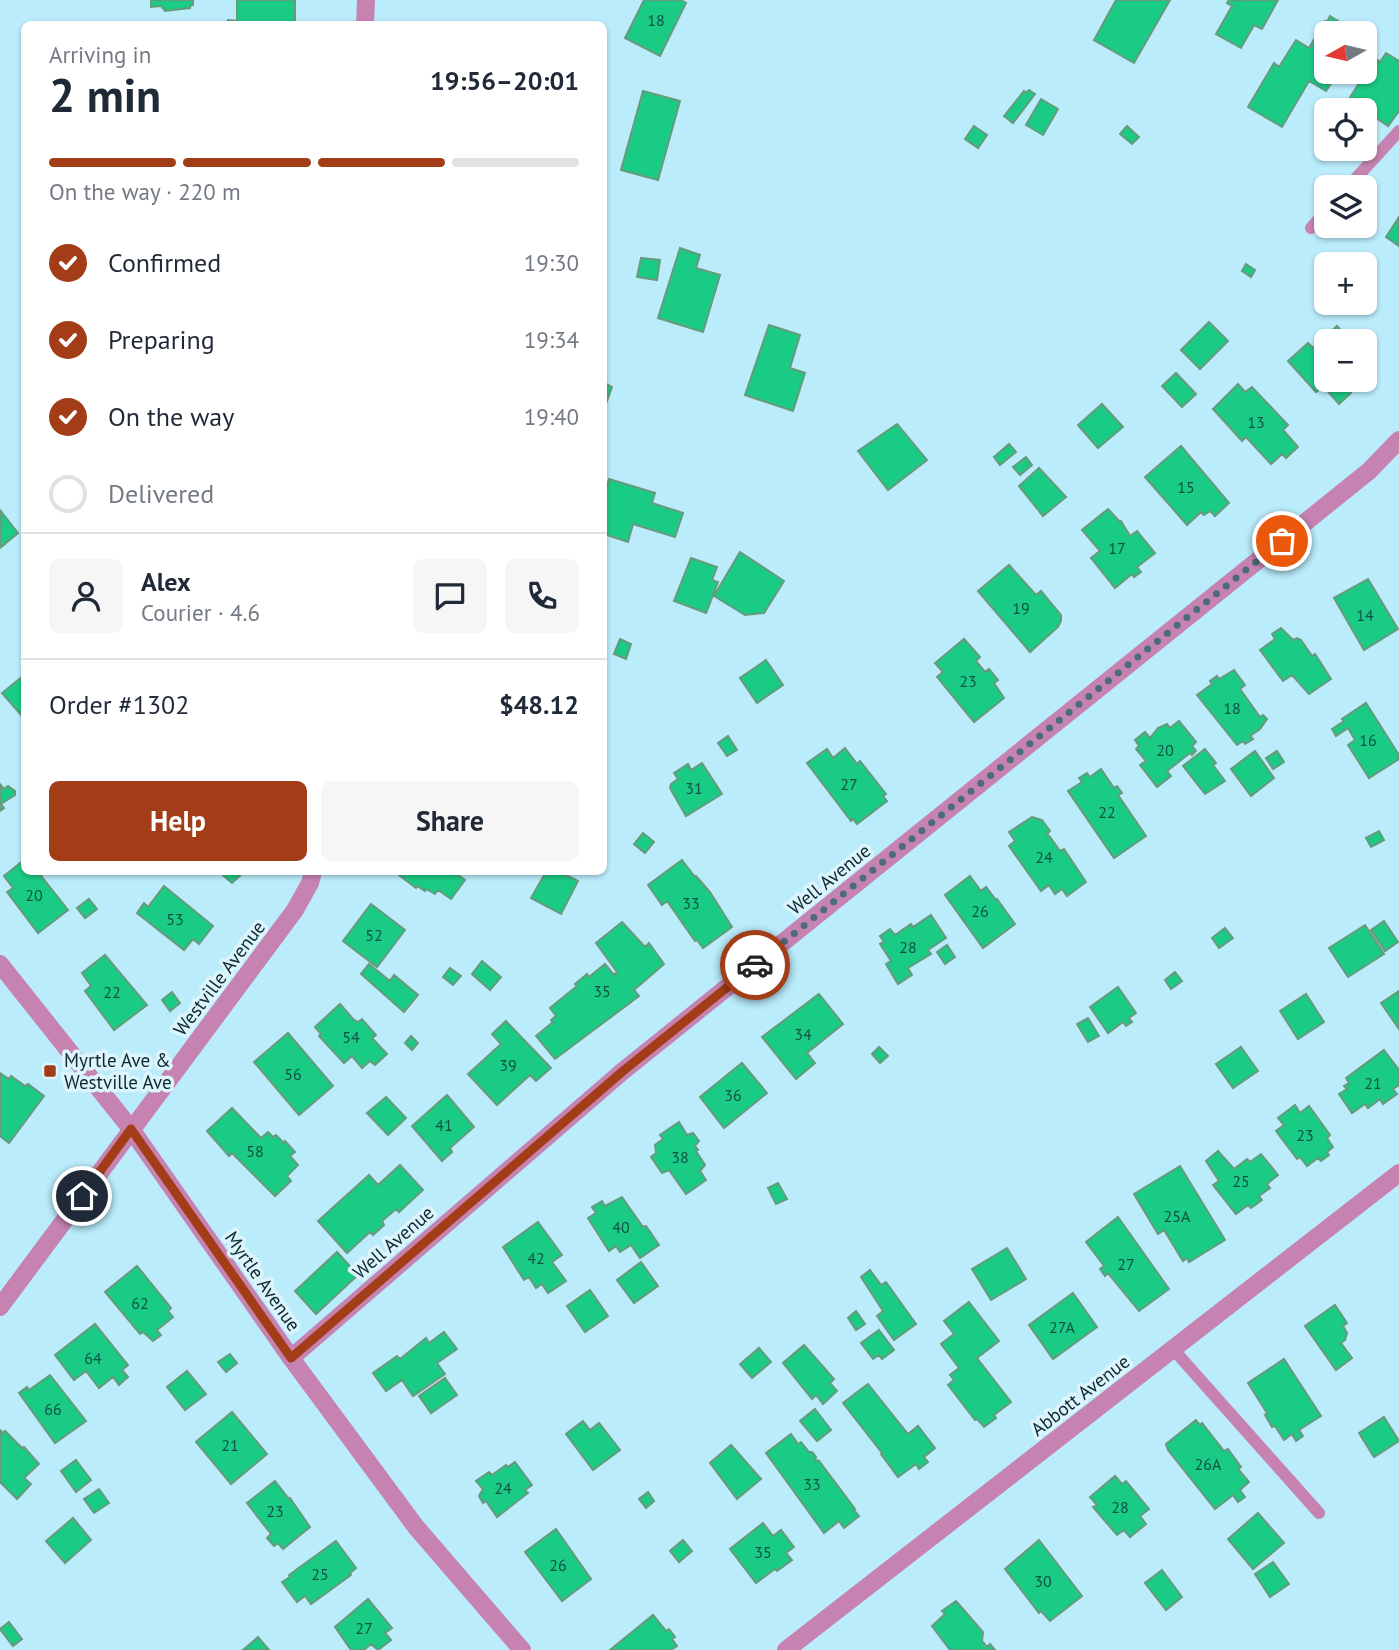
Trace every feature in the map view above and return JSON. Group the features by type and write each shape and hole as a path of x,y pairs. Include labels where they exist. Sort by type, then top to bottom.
{"street":[{"path":"365,21 366,0"},
{"name":"Well Avenue","path":"291,1358 623,1071 1369,471 1399,440"},
{"name":"Westville Avenue","path":"0,1307 295,910 312,875"},
{"name":"Myrtle Avenue","path":"0,964 131,1129 291,1358 416,1527 522,1650"},
{"name":"Abbott Avenue","path":"786,1650 1399,1173"}],"lane":[{"path":"1359,175 1399,131"},
{"path":"1311,228 1314,225"},
{"path":"1173,1349 1319,1513"}],"building":[{"path":"151,0 193,0 193,5 190,8 165,11 161,6 151,7"},
{"path":"237,0 295,0 295,21 237,21"},
{"path":"644,0 681,0 686,3 660,56 625,38"},
{"path":"1116,0 1170,0 1134,63 1094,40"},
{"path":"1229,0 1278,0 1262,29 1254,25 1241,48 1216,34 1232,6 1227,3"},
{"path":"1296,40 1309,48 1314,40 1314,84 1309,81 1282,127 1248,107 1274,63 1279,67"},
{"path":"1386,53 1399,61 1399,111 1388,126 1377,118 1377,98 1350,98 1359,84 1377,84 1377,60 1380,62"},
{"path":"1314,84 1331,84 1326,91"},
{"path":"1029,90 1035,94 1013,123 1004,116 1024,91 1026,93"},
{"path":"643,91 680,101 658,180 621,170"},
{"path":"1041,99 1058,109 1043,135 1026,125"},
{"path":"974,126 987,135 978,148 965,139"},
{"path":"1127,126 1139,137 1132,144 1120,134"},
{"path":"1399,217 1399,246 1386,237"},
{"path":"680,248 700,255 696,268 720,275 703,332 658,318"},
{"path":"641,258 660,260 657,280 637,277"},
{"path":"1246,264 1255,270 1251,277 1242,271"},
{"path":"1209,322 1228,341 1200,369 1181,350"},
{"path":"769,325 800,335 790,368 805,373 793,411 745,395"},
{"path":"1308,343 1313,348 1314,390 1288,361"},
{"path":"1176,373 1196,394 1182,407 1162,386"},
{"path":"607,384 612,387 607,401"},
{"path":"1238,384 1245,392 1252,387 1288,425 1283,430 1298,447 1286,458 1282,454 1271,464 1246,437 1242,441 1213,409"},
{"path":"1328,392 1350,392 1351,393 1339,404"},
{"path":"1102,404 1123,427 1098,448 1078,425"},
{"path":"897,424 927,460 888,490 858,451"},
{"path":"1009,444 1016,452 1000,465 994,457"},
{"path":"1181,446 1229,503 1215,516 1210,511 1204,515 1201,512 1187,525 1145,477"},
{"path":"1026,457 1032,465 1020,475 1013,467"},
{"path":"1039,468 1066,497 1043,516 1019,486"},
{"path":"609,479 655,493 652,503 683,513 675,537 633,524 628,542 607,535"},
{"path":"1108,509 1121,521 1130,536 1137,531 1155,553 1137,567 1141,572 1134,577 1132,574 1115,588 1091,558 1100,551 1082,530"},
{"path":"0,510 18,533 0,548"},
{"path":"740,552 784,581 764,613 745,615 714,596"},
{"path":"691,558 717,567 712,580 718,582 706,613 674,601"},
{"path":"1009,565 1036,595 1041,591 1061,615 1058,627 1030,652 978,591"},
{"path":"1368,579 1398,629 1364,650 1334,598"},
{"path":"1281,628 1293,640 1301,640 1312,656 1315,654 1331,679 1309,694 1292,675 1283,681 1260,650 1275,639 1272,634"},
{"path":"620,639 631,644 626,659 614,654"},
{"path":"964,639 980,657 976,661 985,672 989,669 998,680 994,683 1004,698 974,722 937,677 943,672 935,663"},
{"path":"766,660 783,685 757,703 740,678"},
{"path":"1234,670 1245,685 1240,689 1260,717 1263,715 1267,719 1260,729 1250,736 1253,739 1237,745 1197,695 1212,684 1210,681 1217,676 1219,679"},
{"path":"21,677 21,715 2,693"},
{"path":"1366,703 1399,755 1399,759 1369,778 1348,745 1355,740 1348,728 1336,736 1332,729"},
{"path":"1179,721 1196,742 1192,746 1196,751 1167,771 1171,776 1157,787 1140,765 1146,761 1136,749 1139,746 1135,740 1145,732 1150,738 1158,728 1167,724 1170,728"},
{"path":"728,736 737,750 727,756 718,743"},
{"path":"845,748 857,764 860,761 886,794 883,796 887,801 857,824 853,819 851,821 807,763 827,749 833,758"},
{"path":"1205,749 1225,781 1205,794 1183,766"},
{"path":"1255,751 1274,778 1251,796 1231,769"},
{"path":"1277,751 1284,762 1273,769 1266,758"},
{"path":"702,763 722,794 686,816 670,788 678,779 674,773 688,764 691,770"},
{"path":"1101,769 1114,788 1117,786 1122,793 1118,795 1146,836 1114,858 1068,791 1082,782 1079,778 1087,773 1090,777"},
{"path":"0,784 4,789 8,786 15,791 15,795 1,804 4,808 0,811"},
{"path":"1032,817 1042,820 1050,831 1047,834 1060,851 1064,849 1086,882 1067,896 1062,889 1055,894 1049,885 1041,891 1009,846 1015,841 1009,832"},
{"path":"1379,831 1384,840 1371,847 1366,838"},
{"path":"643,833 654,842 645,853 634,844"},
{"path":"682,860 710,892 732,927 703,948 667,901 662,905 648,885"},
{"path":"21,862 21,875 40,875 68,910 38,933 7,892 13,888 4,876"},
{"path":"223,875 241,875 232,883"},
{"path":"399,875 458,875 465,880 451,899 438,890 435,894 417,886 416,888"},
{"path":"544,875 566,875 578,881 561,914 531,898"},
{"path":"970,876 981,891 986,887 1015,924 983,948 945,895"},
{"path":"164,886 213,926 199,944 193,939 184,950 137,913 144,903 148,907"},
{"path":"89,899 97,909 85,918 77,908"},
{"path":"371,904 405,930 377,967 343,941"},
{"path":"931,915 946,938 928,950 931,954 908,968 912,975 898,984 886,964 891,961 880,944 884,942 880,936 890,929 895,935"},
{"path":"1384,921 1398,942 1385,951 1371,930"},
{"path":"622,922 645,947 649,943 664,964 634,990 639,996 555,1059 536,1036 553,1022 551,1020 556,1016 550,1008 587,974 589,977 605,964 614,975 617,972 596,943"},
{"path":"1365,925 1384,954 1348,977 1329,948"},
{"path":"1225,928 1233,938 1219,948 1212,938"},
{"path":"947,945 955,957 945,964 937,952"},
{"path":"105,955 147,1005 114,1030 85,991 91,986 82,973"},
{"path":"482,961 501,977 490,990 472,974"},
{"path":"369,964 390,981 394,975 418,995 404,1012 361,974"},
{"path":"450,968 461,976 453,985 443,977"},
{"path":"1175,972 1182,981 1171,989 1165,980"},
{"path":"1118,987 1136,1013 1129,1018 1132,1022 1126,1026 1123,1022 1108,1033 1090,1007"},
{"path":"1399,991 1399,1029 1381,1003"},
{"path":"172,992 180,1003 170,1011 162,1000"},
{"path":"819,994 843,1024 807,1053 815,1063 796,1079 762,1037"},
{"path":"1306,994 1324,1022 1298,1039 1280,1011"},
{"path":"340,1004 354,1020 358,1022 362,1019 376,1035 372,1038 387,1054 375,1065 370,1061 362,1068 352,1056 344,1063 319,1036 321,1034 315,1027"},
{"path":"1088,1018 1099,1036 1088,1042 1077,1024"},
{"path":"506,1021 551,1068 536,1081 530,1075 497,1105 468,1074 501,1044 492,1034"},
{"path":"288,1033 333,1086 299,1115 254,1062"},
{"path":"411,1036 418,1043 412,1050 405,1043"},
{"path":"879,1047 888,1056 880,1063 872,1054"},
{"path":"1241,1047 1258,1071 1233,1088 1216,1064"},
{"path":"1384,1050 1399,1070 1399,1085 1393,1089 1397,1094 1383,1104 1380,1099 1368,1108 1365,1104 1352,1113 1339,1094 1347,1089 1344,1086 1349,1083 1346,1078"},
{"path":"742,1063 767,1093 724,1128 700,1097"},
{"path":"0,1073 9,1079 11,1076 25,1086 28,1084 44,1096 9,1143 0,1136"},
{"path":"447,1095 474,1127 450,1148 452,1152 442,1161 412,1126"},
{"path":"386,1097 406,1118 388,1135 367,1113"},
{"path":"1295,1105 1300,1113 1309,1106 1330,1135 1327,1138 1333,1147 1327,1152 1329,1155 1321,1161 1318,1158 1307,1166 1300,1157 1297,1159 1276,1131 1284,1125 1278,1118"},
{"path":"232,1108 261,1138 268,1132 273,1137 276,1135 295,1152 290,1156 298,1165 287,1176 291,1181 275,1196 232,1153 229,1156 207,1131"},
{"path":"679,1122 687,1135 693,1133 699,1141 695,1146 698,1150 696,1151 705,1165 700,1171 706,1180 686,1194 669,1170 662,1173 651,1157 656,1153 655,1145 663,1139 660,1135"},
{"path":"1218,1151 1234,1169 1247,1159 1250,1162 1261,1154 1278,1175 1267,1184 1270,1188 1259,1196 1262,1200 1251,1208 1248,1205 1236,1214 1213,1185 1219,1181 1206,1161"},
{"path":"400,1165 423,1190 399,1212 396,1209 382,1221 384,1225 373,1235 370,1232 347,1253 318,1221 369,1175 378,1185"},
{"path":"1180,1166 1225,1240 1189,1262 1187,1258 1183,1261 1164,1230 1158,1234 1134,1194"},
{"path":"778,1183 787,1199 776,1204 768,1188"},
{"path":"622,1197 659,1245 640,1258 631,1245 620,1252 616,1246 609,1251 588,1218 596,1213 592,1207 602,1201 605,1206"},
{"path":"1118,1217 1169,1289 1139,1311 1108,1273 1105,1276 1100,1269 1104,1266 1086,1242"},
{"path":"538,1222 562,1255 552,1262 566,1281 548,1293 542,1284 536,1288 529,1277 524,1280 503,1247"},
{"path":"1007,1248 1026,1279 991,1300 972,1269"},
{"path":"337,1252 358,1275 316,1314 295,1291"},
{"path":"641,1262 658,1286 634,1303 617,1280"},
{"path":"137,1266 171,1308 168,1311 173,1317 157,1330 161,1335 153,1341 143,1332 140,1334 105,1292"},
{"path":"870,1270 881,1285 886,1282 916,1324 894,1340 877,1316 883,1311 861,1277"},
{"path":"590,1290 608,1316 585,1332 567,1306"},
{"path":"1073,1293 1097,1327 1053,1359 1029,1325"},
{"path":"969,1302 999,1341 977,1358 1011,1402 984,1427 975,1420 948,1385 954,1380 950,1375 959,1368 941,1344 954,1334 944,1321"},
{"path":"1335,1305 1347,1323 1343,1326 1347,1333 1345,1340 1341,1343 1352,1358 1336,1370 1305,1326"},
{"path":"856,1311 865,1324 856,1330 848,1318"},
{"path":"95,1324 128,1365 122,1370 128,1377 119,1385 113,1377 99,1388 86,1371 74,1380 55,1355"},
{"path":"879,1330 894,1350 882,1359 879,1355 873,1359 861,1343"},
{"path":"444,1332 457,1349 437,1363 445,1374 413,1396 402,1380 386,1391 373,1373 397,1356 400,1359 426,1338 429,1343"},
{"path":"804,1345 834,1379 830,1383 837,1391 823,1404 816,1395 812,1399 783,1363"},
{"path":"759,1348 771,1362 752,1378 740,1364"},
{"path":"230,1354 237,1363 226,1372 218,1362"},
{"path":"1284,1359 1321,1416 1299,1430 1303,1436 1296,1441 1292,1434 1284,1440 1275,1426 1272,1427 1265,1415 1267,1413 1248,1383"},
{"path":"187,1371 206,1394 185,1410 167,1387"},
{"path":"50,1375 86,1421 55,1443 19,1393 27,1387 29,1390"},
{"path":"445,1378 457,1395 431,1413 419,1396"},
{"path":"868,1384 908,1434 918,1426 935,1448 924,1457 928,1462 919,1469 916,1464 898,1477 843,1403"},
{"path":"815,1409 831,1430 817,1441 800,1421"},
{"path":"232,1412 267,1454 231,1484 196,1442"},
{"path":"1384,1417 1399,1441 1374,1457 1359,1433"},
{"path":"1196,1420 1200,1425 1202,1423 1224,1451 1228,1449 1241,1467 1238,1469 1249,1482 1240,1490 1245,1497 1238,1502 1233,1495 1215,1509 1168,1450 1166,1444"},
{"path":"583,1421 590,1430 599,1423 620,1450 593,1470 566,1434"},
{"path":"0,1430 3,1433 5,1431 23,1449 24,1447 39,1464 24,1478 31,1484 17,1499 0,1482"},
{"path":"791,1434 798,1444 801,1442 812,1452 815,1460 819,1461 859,1516 844,1528 839,1521 824,1533 766,1453"},
{"path":"731,1445 761,1479 737,1499 710,1463"},
{"path":"76,1460 91,1480 76,1492 61,1471"},
{"path":"515,1462 532,1485 525,1490 528,1493 497,1517 486,1501 483,1503 479,1496 483,1489 476,1481 489,1472 492,1475"},
{"path":"1115,1476 1122,1484 1126,1481 1149,1509 1140,1516 1146,1524 1130,1537 1124,1530 1117,1535 1093,1507 1097,1505 1090,1497"},
{"path":"275,1481 310,1527 283,1549 278,1543 274,1546 267,1538 271,1534 247,1503"},
{"path":"99,1489 109,1503 94,1513 84,1499"},
{"path":"648,1492 654,1501 646,1508 639,1499"},
{"path":"1258,1513 1284,1543 1253,1569 1228,1539"},
{"path":"73,1518 91,1540 65,1563 46,1541"},
{"path":"763,1523 773,1536 781,1530 794,1547 786,1553 792,1560 756,1583 730,1549"},
{"path":"556,1529 591,1579 562,1601 525,1552"},
{"path":"683,1540 692,1551 679,1562 670,1551"},
{"path":"1039,1540 1082,1596 1050,1621 1041,1611 1039,1613 1005,1569"},
{"path":"336,1541 356,1568 351,1575 311,1604 305,1596 297,1602 282,1582"},
{"path":"1273,1562 1289,1584 1270,1597 1255,1574"},
{"path":"1162,1570 1182,1597 1166,1610 1145,1583"},
{"path":"368,1599 392,1628 385,1633 391,1640 378,1650 371,1644 364,1650 351,1650 335,1627"},
{"path":"956,1601 983,1632 982,1641 995,1650 950,1650 932,1626 945,1614 942,1611"},
{"path":"653,1615 666,1631 669,1629 677,1646 671,1650 610,1650"},
{"path":"9,1622 22,1639 13,1646 0,1629"},
{"path":"258,1637 269,1650 243,1650"}],"way so far":[{"path":"755,965 1282,541"}],"place":[{"name":"Myrtle Ave & Westville Ave","path":"50,1071"}],"route":[{"path":"82,1196 131,1129 291,1358 623,1071 755,965"}]}
